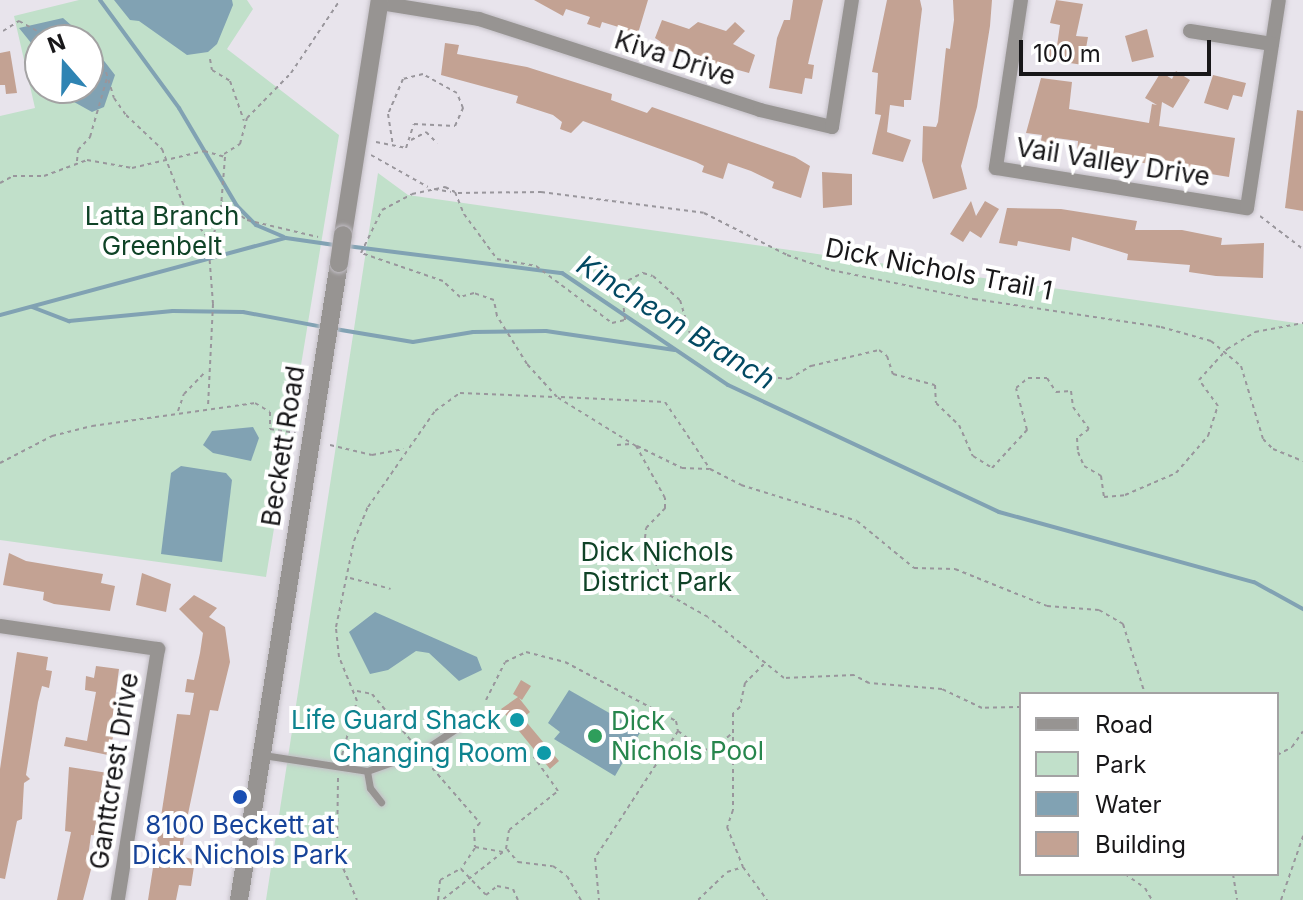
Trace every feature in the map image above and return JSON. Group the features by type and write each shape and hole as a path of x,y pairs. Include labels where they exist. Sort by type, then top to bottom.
{"street":[{"name":"Kiva Drive","path":"380,1 479,19 760,110 832,127 852,0"},
{"name":"Vail Valley Drive","path":"1021,0 996,168 1253,212"},
{"path":"1253,212 1279,0"},
{"name":"Beckett Road","path":"239,900 380,1"},
{"path":"1190,31 1272,44"},
{"name":"Ganttcrest Drive","path":"0,626 158,649 118,900"}],"lane":[{"path":"261,755 367,771 421,752 472,718"},
{"path":"367,771 370,788 381,802"}],"path":[{"path":"244,121 291,73 340,0"},
{"path":"3,31 19,21 24,24"},
{"path":"210,59 212,70 230,81 244,121 240,144 222,155"},
{"path":"376,142 406,148 414,124 451,127 463,108 451,87 415,72 392,97 388,114 393,144"},
{"path":"104,73 118,105 167,158 185,209 211,243"},
{"path":"77,162 78,150 90,137 108,77"},
{"path":"410,141 426,132 437,143"},
{"path":"0,183 13,176 44,176 77,162 101,159 132,168 211,150 222,155"},
{"path":"208,408 206,371 213,304 211,243 222,201 222,155"},
{"name":"Dick Nichols Trail 1","path":"371,155 431,188 455,192 541,192 704,213 787,255 831,270 974,299 1161,327 1227,349"},
{"path":"431,188 382,210 361,253 443,281 460,297 474,293 494,300 497,316 527,364 557,397 636,446 682,468 710,469 741,485 857,521 914,568 955,569 1047,606 1099,610 1123,624 1144,692"},
{"path":"455,192 497,259 529,263 557,278 601,319 625,320 621,284 643,273 680,300 693,344 723,342 730,346 734,362 770,377 789,379 811,366 879,350 887,356 893,374 935,385 936,403 959,425 973,456 992,468 1027,430 1016,388 1028,378 1047,378 1056,392 1071,391 1073,407 1089,429 1077,438 1078,452 1084,466 1101,476 1104,497 1125,495 1176,473 1208,436 1218,406 1199,380 1227,349 1255,332 1303,323"},
{"path":"222,201 233,213 318,237"},
{"path":"1253,212 1303,249"},
{"path":"218,222 233,213"},
{"path":"1227,349 1248,381 1263,439 1273,449 1303,461"},
{"path":"177,412 184,394 206,371"},
{"path":"341,756 355,691 336,642 359,523 405,449 435,411 460,393 665,402 710,469"},
{"path":"0,463 52,436 208,408 259,403 270,412 270,429 297,433"},
{"path":"330,445 372,455 405,449"},
{"path":"617,445 636,446"},
{"path":"636,446 665,498 665,508 646,528 645,538 669,595 708,617 764,663 798,681 854,675 869,683 942,689 982,708 1019,707"},
{"path":"348,577 391,589"},
{"path":"486,700 505,662 526,652 565,662 676,721 678,731 703,750 715,748 732,733"},
{"path":"764,663 745,683 740,707 733,713 733,810 727,827 743,867 767,900"},
{"path":"355,691 372,694 480,823 474,829 475,847 461,869 440,880 440,900"},
{"path":"599,900 595,858 615,835 678,731"},
{"path":"1279,754 1292,747 1303,731"},
{"path":"440,900 504,851 509,830 558,791 534,757"},
{"path":"338,773 337,854 357,900"},
{"path":"1281,900 1303,836"},
{"path":"475,847 504,851 518,862 553,866 567,876 581,900"},
{"path":"698,900 727,872 743,867"},
{"path":"461,869 490,900"},
{"path":"1128,876 1145,888 1152,900"},
{"path":"1233,876 1237,900"},
{"path":"486,895 497,886 513,889 518,900"}],"green space":[{"name":"Latta Branch Greenbelt","path":"79,0 247,0 253,9 227,49 339,135 266,577 0,540 0,116 35,108 34,104 104,104 104,24 24,24 24,60 14,16"},
{"name":"Dick Nichols District Park","path":"378,173 408,195 1303,324 1303,900 266,900"}],"water":[{"path":"114,0 232,0 233,5 217,44 208,52 187,55 139,21 130,20"},
{"path":"63,18 70,24 37,24"},
{"path":"104,61 115,75 104,107 92,112 78,104 104,104"},
{"path":"253,427 259,438 251,461 213,453 203,445 212,431"},
{"path":"181,466 226,473 232,480 222,562 161,554 171,473"},
{"path":"375,612 477,657 482,670 459,681 429,653 416,651 388,670 370,674 349,632"},
{"path":"569,690 641,731 615,776 554,739 560,732 548,723"}],"building":[{"path":"534,0 648,0 636,40 623,36 625,29 602,22 600,28 587,24 590,17 566,9 563,16"},
{"path":"793,0 823,0 808,64 814,65 812,79 805,78 802,94 769,88 777,38 784,20 790,20"},
{"path":"887,0 920,0 922,9 911,100 904,100 904,107 890,105 887,132 911,140 903,162 872,154 881,115 875,114 878,73 872,72"},
{"path":"953,0 992,0 990,26 977,107 961,166 967,189 933,199 922,161 923,126 936,127 938,122 946,48 950,49 954,20"},
{"path":"1056,0 1083,4 1076,36 1088,37 1083,65 1044,59 1047,44 1057,46 1060,25 1050,23"},
{"path":"662,20 689,29 698,22 726,31 735,22 745,31 733,44 755,55 749,73 659,48 661,42 655,38"},
{"path":"1147,29 1154,57 1132,62 1125,36"},
{"path":"445,43 459,45 457,54 527,67 612,94 611,100 647,113 652,107 795,157 810,166 801,198 772,188 774,182 751,171 728,163 723,179 702,172 704,166 696,162 583,121 571,133 560,129 562,122 553,115 516,103 518,96 441,75"},
{"path":"10,51 17,93 6,94 5,85 0,85 0,53"},
{"path":"1176,71 1190,80 1173,108 1162,102 1159,126 1235,138 1229,177 1077,152 1078,141 1056,138 1055,149 1045,148 1040,146 1042,135 1026,133 1041,78 1072,82 1069,109 1149,123 1152,104 1157,105 1145,98 1161,72 1172,79"},
{"path":"1213,75 1246,83 1242,97 1233,95 1228,110 1204,103"},
{"path":"1297,110 1303,111 1303,211 1285,208"},
{"path":"822,172 852,174 852,205 823,208"},
{"path":"971,201 976,216 985,201 999,209 981,238 970,231 963,242 950,234"},
{"path":"1007,208 1061,209 1137,221 1135,230 1182,230 1222,238 1221,245 1264,243 1263,278 1216,276 1189,272 1190,265 1127,260 1128,254 1072,237 1070,251 1018,241 1017,246 999,243"},
{"path":"9,553 26,561 103,574 101,583 115,586 110,611 54,604 43,600 44,592 3,585"},
{"path":"142,573 171,584 166,612 136,605"},
{"path":"194,595 217,608 209,617 225,627 230,662 218,711 210,710 188,814 181,856 195,860 191,886 179,885 176,900 148,900 177,714 190,715 194,693 185,692 187,679 194,680 203,633 179,609"},
{"path":"17,652 48,657 46,670 52,671 49,688 42,686 38,702 26,775 30,779 24,783 22,819 17,821 5,879 0,878 0,769"},
{"path":"96,666 119,669 112,722 117,723 108,755 64,746 66,737 87,741 96,692 85,690 86,676 94,678"},
{"path":"521,680 531,686 522,700 519,698 530,712 523,718 559,761 550,769 501,709 518,697 513,694"},
{"path":"69,767 108,773 99,836 91,835 88,857 94,858 83,900 57,900 71,832 65,831"}],"waterway":[{"path":"100,0 179,108 237,206 256,225 284,237"},
{"name":"Kincheon Branch","path":"0,315 286,238 335,245"},
{"name":"Kincheon Branch","path":"347,246 562,273 728,385 999,512 1254,582 1303,609"},
{"path":"32,307 69,321 173,311 243,312 323,327"},
{"path":"335,329 413,342 473,332 546,331 675,350"}],"place":[{"name":"Life Guard Shack","path":"517,720"},
{"name":"Dick Nichols Pool","path":"595,736"},
{"name":"Changing Room","path":"544,753"},
{"name":"8100 Beckett at Dick Nichols Park","path":"240,797"}]}
